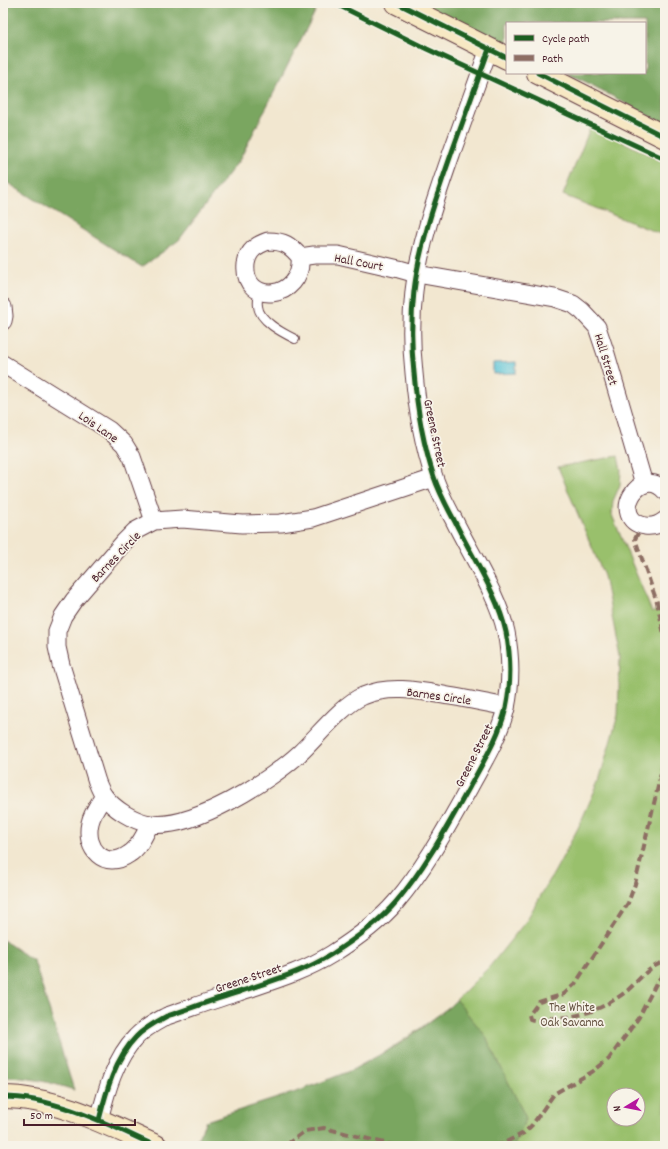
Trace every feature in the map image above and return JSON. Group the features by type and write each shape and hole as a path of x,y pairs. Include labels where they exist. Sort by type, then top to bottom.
{"main road":[{"path":"397,3 498,54"},
{"path":"540,74 665,137"},
{"path":"3,1097 22,1098 42,1102 98,1120 156,1146"}],"street":[{"name":"Greene Street","path":"98,1120 110,1083 127,1049 136,1036 152,1024 178,1012 286,977 329,955 363,932 395,903 416,875 441,837 494,744 502,723 506,707 510,675 506,630 500,611 452,517 434,478 424,440 414,374 412,322 417,274 437,196 498,54"},
{"path":"268,241 278,241 287,244 300,257 301,266 298,276 292,284 284,289 274,293 265,293 255,288 248,282 246,276 247,260 250,251 258,245 268,241"},
{"name":"Hall Court","path":"300,257 314,255 338,255 417,274"},
{"name":"Hall Street","path":"417,274 555,298 573,304 582,311 596,327 599,333 644,484"},
{"path":"3,307 3,321"},
{"name":"Lois Lane","path":"3,364 109,430 124,444 132,458 154,521"},
{"name":"Barnes Circle","path":"434,478 313,518 281,523 242,524 182,519 154,521 135,531 74,600 63,616 57,631 57,647 61,665 97,782 104,796 125,814 150,824 164,824 182,820 204,812 243,794 275,774 300,753 344,709 362,696 383,690 412,689 506,707"},
{"path":"665,491 662,487 653,484 644,484 635,489 630,497 628,506 633,519 641,525 650,527 655,526 665,520"},
{"path":"104,796 92,817 89,829 91,844 99,856 110,861 116,861 131,854 150,824"}],"lane":[{"path":"259,290 257,306 260,314 276,329 295,339"}],"green space":[{"path":"3,3 305,3 316,10 240,159 179,240 142,267 3,180"},
{"path":"417,3 665,3 665,125 588,83 568,74 646,74 646,22 506,22 506,45"},
{"path":"591,126 665,163 665,237 563,195"},
{"name":"The White Oak Savanna","path":"618,456 621,471 620,485 613,501 612,515 652,612 665,607 665,1146 194,1146 206,1121 318,1085 353,1070 391,1049 449,1007 490,966 526,921 578,828 599,781 618,715 620,657 604,576 558,467"},
{"path":"3,940 34,961 74,1090 39,1080 3,1077 3,1032 5,1006 3,1006"},
{"path":"456,1000 485,1035 526,1118 514,1146 194,1146 206,1121 299,1091 352,1070 403,1042"}],"water":[{"path":"516,362 516,373 493,374 493,363"}],"marked path":[{"path":"638,533 635,539 657,602 665,639"},
{"path":"665,750 660,778 635,884 628,903 575,984 564,994 539,1002 529,1015 530,1019 538,1020 562,1018 592,1011 610,1002 628,990 649,970 665,962"},
{"path":"495,1146 524,1133 532,1125 554,1094 592,1072 609,1059 639,1017 657,982 665,972"},
{"path":"288,1146 290,1142 305,1131 324,1128 397,1146"}],"cycle path":[{"path":"334,3 427,49 665,159"},
{"path":"397,3 506,58"},
{"path":"99,1120 108,1087 122,1055 129,1045 146,1028 167,1016 275,980 310,966 349,943 382,917 407,889 435,847 485,759 503,719 508,699 510,680 510,661 506,632 491,590 446,505 434,477 419,413 415,386 412,342 412,311 420,255 441,184 489,49"},
{"path":"540,74 665,137"},
{"path":"3,1097 23,1098 62,1107 101,1121 156,1146"}]}
